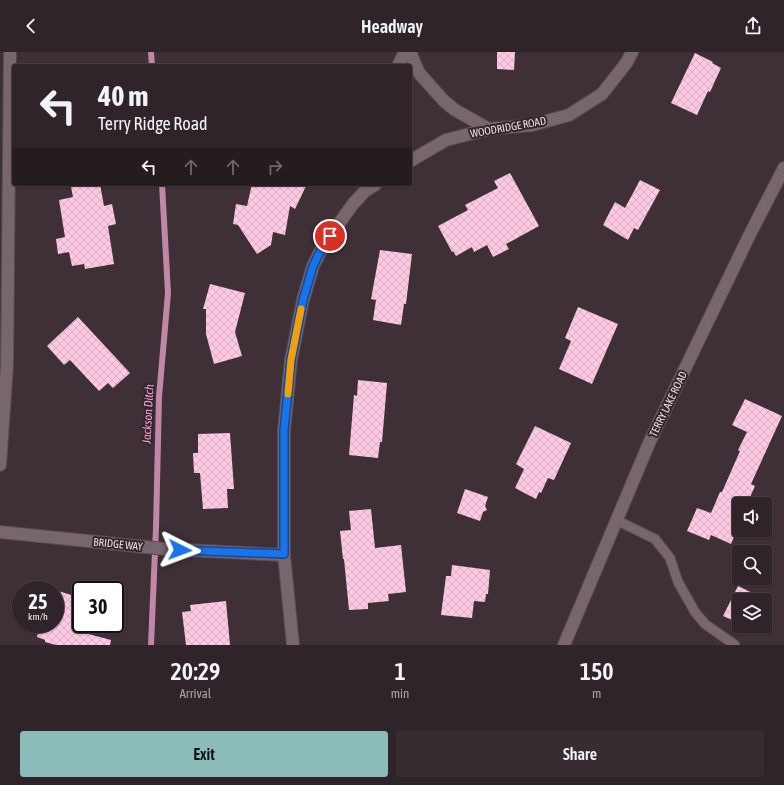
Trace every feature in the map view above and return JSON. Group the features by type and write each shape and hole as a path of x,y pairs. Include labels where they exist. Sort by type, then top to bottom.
{"street":[{"path":"0,465 7,365 10,52"},
{"path":"399,64 405,52"},
{"path":"410,52 419,74 444,101 455,110 489,129"},
{"name":"WOODRIDGE ROAD","path":"412,160 446,140 489,129 532,125 570,115 602,94 627,62 632,52"},
{"name":"TERRY LAKE ROAD","path":"564,645 616,520 654,434 750,234 784,168"},
{"path":"293,645 284,554 284,431 291,360 303,300 313,266 323,246 366,188"},
{"name":"BRIDGE WAY","path":"0,532 165,549 284,554"}],"lane":[{"path":"616,520 655,539 670,558 678,582 695,612 705,624 735,645"}],"building":[{"path":"497,52 515,52 514,70 497,69"},
{"path":"695,53 721,68 697,115 671,103"},
{"path":"510,173 539,226 506,244 509,249 493,257 487,245 474,252 472,247 456,256 453,251 452,252 438,226 468,210 465,205 498,188 494,181"},
{"path":"640,180 660,190 638,230 634,228 628,240 603,225 615,202 625,208"},
{"path":"100,186 104,206 112,204 116,224 108,226 114,264 85,269 84,264 72,266 69,252 58,254 56,239 65,237 59,200 73,197 71,187"},
{"path":"252,186 306,186 295,209 290,206 285,235 273,232 271,245 257,254 238,225 233,224 236,204 247,206"},
{"path":"380,250 412,254 406,304 404,304 401,325 373,320 376,300 371,299"},
{"path":"210,284 245,293 235,332 242,356 214,364 206,334 206,309 203,309"},
{"path":"578,307 618,324 592,384 559,369 571,341 565,338"},
{"path":"78,317 130,373 113,388 108,383 99,391 70,360 64,365 47,346"},
{"path":"358,380 387,383 382,442 380,442 378,458 349,455 354,395 357,396"},
{"path":"745,399 782,416 751,484 755,486 750,497 732,497 732,537 734,537 731,544 711,535 709,540 687,531 697,508 711,513 740,451 738,450 747,432 732,425"},
{"path":"535,426 571,443 554,480 548,478 541,493 539,492 536,499 515,488 524,469 516,464"},
{"path":"230,433 234,489 227,489 228,508 203,509 200,473 194,473 193,453 198,453 198,434"},
{"path":"465,489 488,497 485,506 487,510 483,512 480,521 457,513"},
{"path":"371,509 375,548 401,545 406,592 388,594 389,601 368,603 368,609 349,610 340,531 351,530 349,511"},
{"path":"452,565 490,570 488,594 486,594 485,602 474,601 472,618 441,615 446,576 451,576"},
{"path":"738,586 753,593 734,593"},
{"path":"64,593 72,595 72,633 85,633 111,640 110,645 56,645 45,642 45,640 37,637 38,633 64,633"},
{"path":"732,598 732,620 723,616"},
{"path":"226,601 230,645 186,645 182,612 191,611 190,605"}],"waterway":[{"name":"Jackson Ditch","path":"151,52 152,64"},
{"name":"Jackson Ditch","path":"151,645 156,528 159,397 168,293 162,186"}],"slow traffic":[{"path":"288,394 291,360 301,309"}],"route":[{"path":"180,550 284,554 284,431 291,360 303,300 313,266 330,236"}]}
